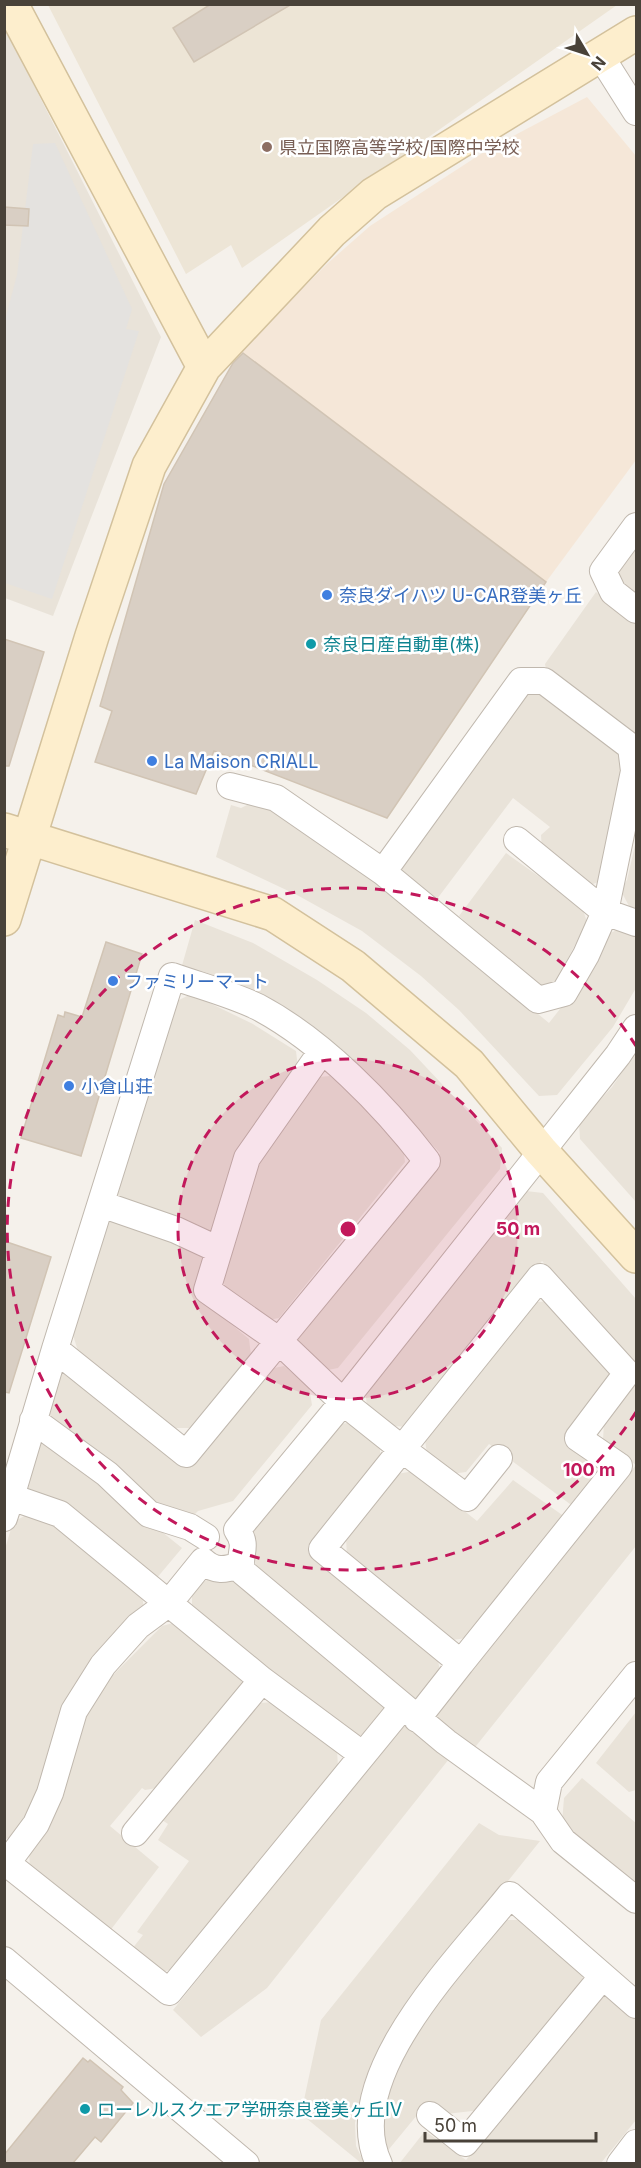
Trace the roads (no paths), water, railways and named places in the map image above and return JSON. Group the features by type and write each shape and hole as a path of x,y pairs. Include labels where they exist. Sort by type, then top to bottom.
{"street":[{"path":"10,4 204,367"},
{"path":"4,919 17,833 149,466 204,367 332,231 374,194 636,33"},
{"path":"600,56 636,112"},
{"path":"636,526 603,572 613,592 636,610"},
{"path":"230,786 276,798 383,872 538,1000 564,993 586,955 605,912 633,771 631,747 544,681 521,681 383,872"},
{"path":"17,833 273,914 353,966 413,1014 469,1064 541,1150 636,1256"},
{"path":"517,840 605,912 636,923"},
{"path":"55,1350 186,1454 427,1161 392,1116 322,1050 258,1007 171,976 33,1420 8,1507 60,1514 262,1680 363,1755"},
{"path":"237,1530 344,1402 618,1055 636,1028"},
{"path":"322,1050 247,1158 207,1290 278,1340 344,1402 467,1498 500,1458"},
{"path":"101,1204 176,1230 219,1250"},
{"path":"461,1663 322,1549 540,1277 627,1373 578,1438 619,1466 461,1663 410,1712 363,1755 169,1992 6,1862 36,1824 50,1793 74,1711 104,1665 138,1626 169,1603 216,1528 224,1526 237,1530 243,1538 244,1550 240,1565 243,1572 410,1712 496,1780 543,1812 563,1841 636,1900"},
{"path":"33,1420 107,1474 149,1514 190,1527 204,1549 212,1569 227,1570 240,1565"},
{"path":"543,1812 549,1782 636,1675"},
{"path":"135,1833 262,1680"},
{"path":"379,2163 368,2132 376,2091 392,2047 414,2014 510,1895 636,2005"},
{"path":"4,1960 246,2163"},
{"path":"430,2115 465,2143 602,1977"},
{"path":"620,2163 636,2143"}],"place":[{"name":"県立国際高等学校/国際中学校","path":"267,147"},
{"name":"奈良ダイハツ U-CAR登美ヶ丘","path":"327,595"},
{"name":"奈良日産自動車(株)","path":"311,644"},
{"name":"La Maison CRIALL","path":"152,761"},
{"name":"ファミリーマート","path":"113,981"},
{"name":"小倉山荘","path":"69,1086"},
{"name":"ローレルスクエア学研奈良登美ヶ丘Ⅳ","path":"85,2109"}]}
